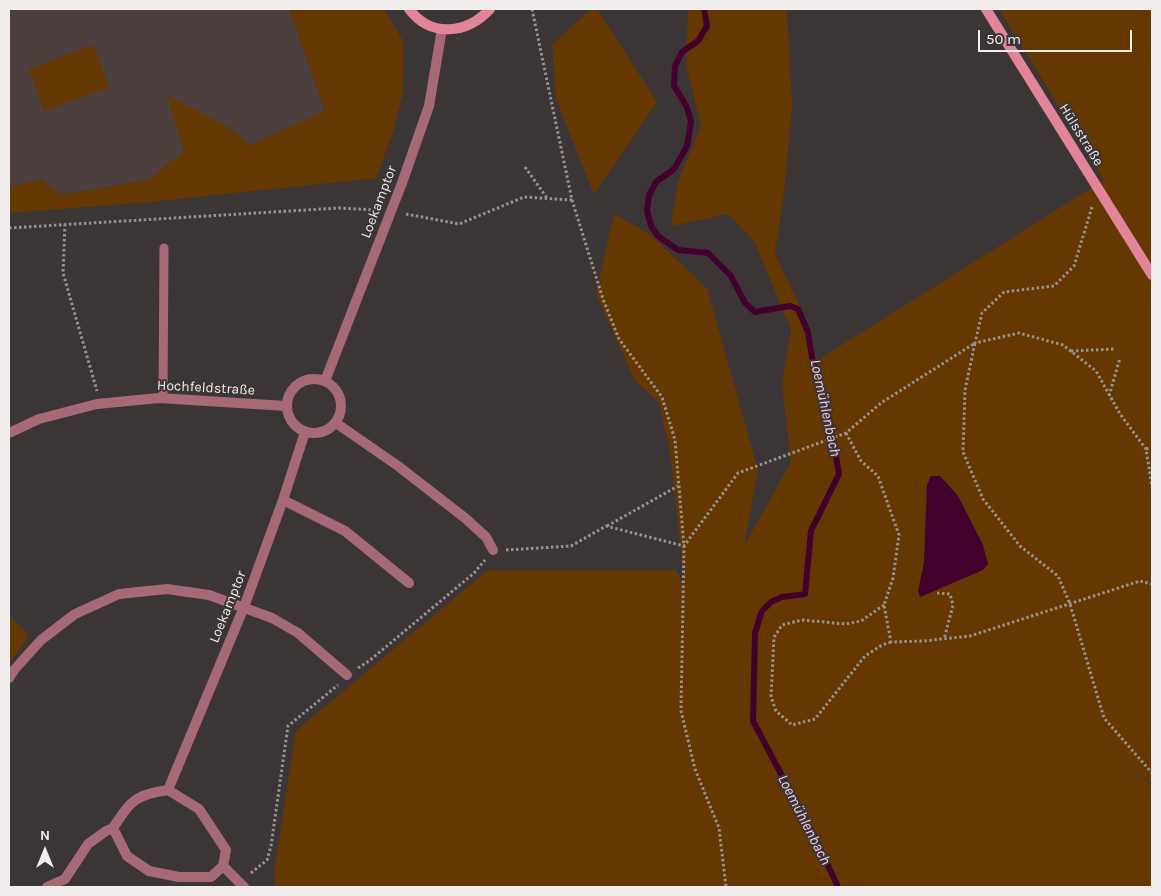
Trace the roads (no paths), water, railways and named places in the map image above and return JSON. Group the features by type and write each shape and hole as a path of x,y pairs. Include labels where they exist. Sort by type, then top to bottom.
{"main road":[{"path":"409,9 419,20 442,29 456,29 470,25 490,9"},
{"name":"Hülsstraße","path":"986,9 1152,275"}],"street":[{"name":"Loekamptor","path":"325,381 402,183 429,106 442,29"},
{"path":"312,378 325,381 333,386 339,394 342,404 340,414 336,423 327,430 316,433 304,432 297,428 288,414 286,406 290,393 299,383 312,378"},
{"name":"Hochfeldstraße","path":"9,433 39,419 101,404 163,398 286,406"},
{"path":"336,423 398,466 465,518 486,537 493,550"},
{"name":"Loekamptor","path":"168,790 244,607 283,500 304,432"},
{"path":"283,500 344,531 409,583"},
{"path":"9,678 41,640 75,614 119,594 167,589 209,595 272,618 298,633 347,675"},
{"path":"47,887 65,878 88,844 113,828 128,805 146,793 168,790 199,809 226,850 223,866 211,878 178,878 149,871 127,856 113,828"},
{"path":"223,866 241,884"}],"lane":[{"path":"163,398 164,248"}],"waterway":[{"name":"Loemühlenbach","path":"704,9 707,26 698,41 682,52 675,66 674,86 687,107 691,122 687,146 674,169 656,182 649,195 647,211 651,226 658,236 678,250 708,253 731,276 745,303 755,312 790,306 798,309 808,332 812,357 827,407 839,474 811,531 805,594 782,597 771,602 762,611 755,633 753,721 816,840 838,887"}]}
